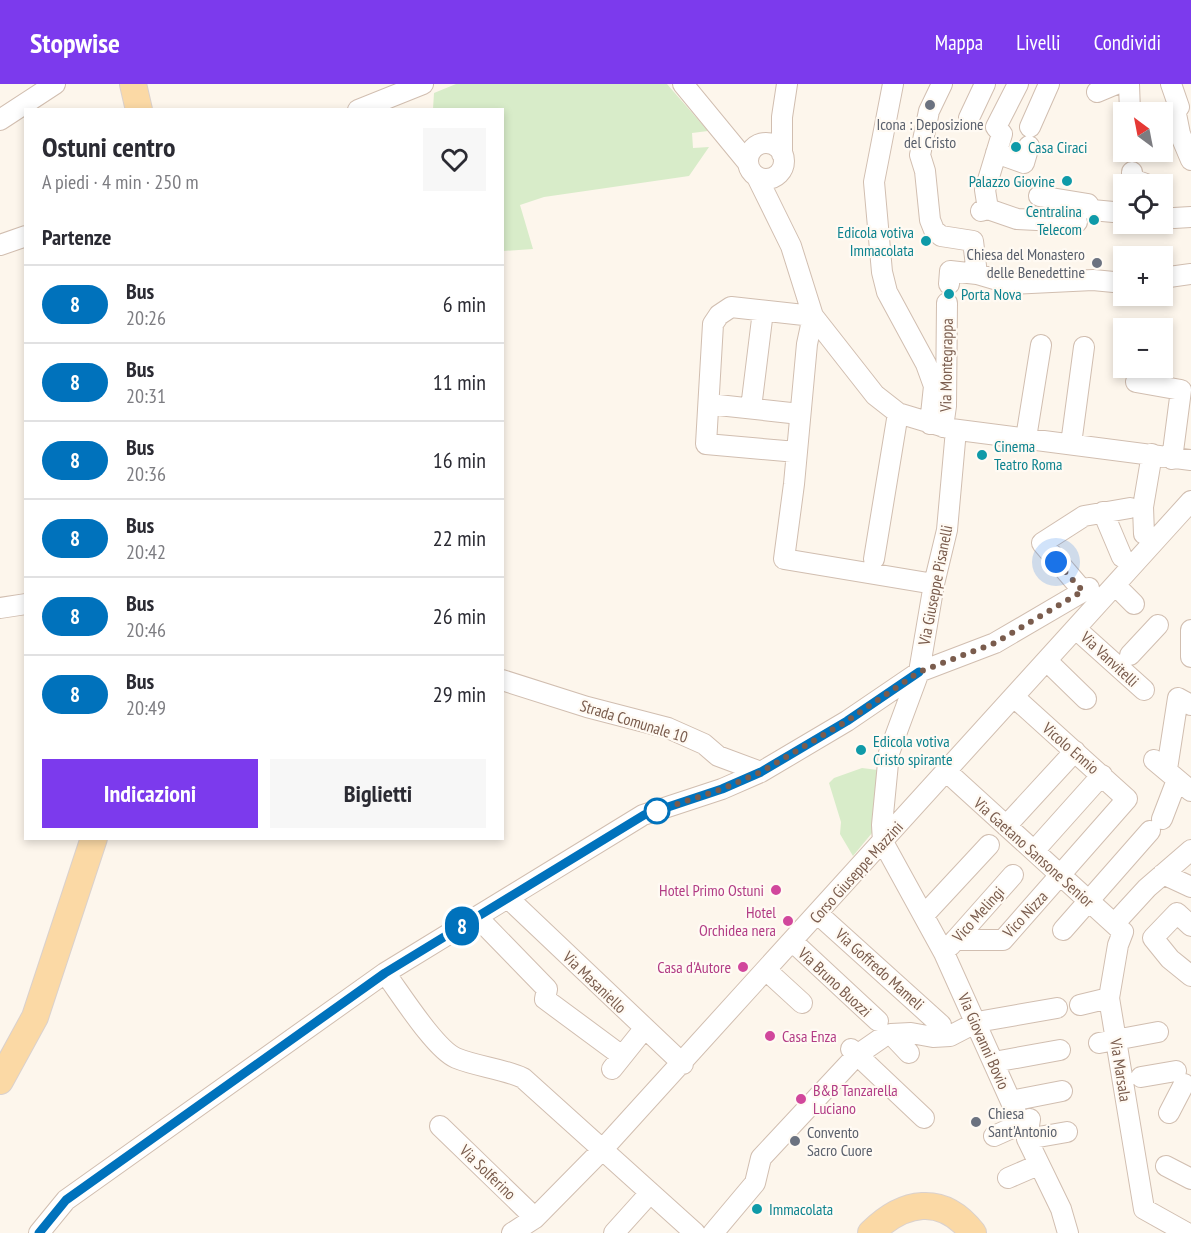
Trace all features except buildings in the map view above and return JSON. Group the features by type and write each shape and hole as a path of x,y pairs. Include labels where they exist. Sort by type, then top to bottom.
{"main road":[{"path":"133,84 139,108"},
{"path":"0,1081 35,1017 93,840"},
{"path":"871,1233 885,1219 910,1206 945,1210 965,1222 973,1233"}],"street":[{"path":"0,120 55,84"},
{"path":"363,108 423,84"},
{"path":"683,84 751,156 768,179 782,162"},
{"path":"787,84 782,117 781,194 790,246"},
{"path":"893,84 874,182 882,272 887,292 927,364 943,427"},
{"path":"942,84 929,111 920,155 925,171 930,220 934,230 942,236 973,241 977,274 1011,284 1092,280 1113,282"},
{"path":"969,118 985,84"},
{"path":"1018,84 996,127 1002,134 985,190 984,210 1017,219 1077,222"},
{"path":"996,153 1024,163 1029,136 1049,84"},
{"path":"1096,92 1116,84"},
{"path":"1129,84 1130,102"},
{"path":"1171,84 1185,106 1175,109 1180,134 1189,148"},
{"path":"751,156 782,117"},
{"path":"751,156 775,145 782,162"},
{"path":"751,156 790,246 813,316 875,395 898,413 943,427 1181,459 1181,390 1136,382"},
{"path":"1039,196 1079,201 1088,204 1092,210 1113,212"},
{"path":"0,245 24,237"},
{"name":"Via Montegrappa","path":"943,427 946,406 949,286 977,274"},
{"path":"1173,276 1191,274"},
{"path":"797,452 706,444 709,404 707,393 713,324 719,315 731,307 813,316"},
{"path":"751,408 763,311"},
{"path":"813,316 807,344 784,559 934,584"},
{"path":"1026,438 1041,345"},
{"path":"1071,444 1084,347"},
{"path":"709,404 800,414"},
{"path":"874,559 898,413"},
{"name":"Via Giuseppe Pisanelli","path":"883,842 882,825 889,753 919,672 934,584 947,530 943,427"},
{"path":"1144,534 1143,507 1152,454"},
{"name":"Corso Giuseppe Mazzini","path":"512,1233 535,1218 683,1064 1191,501"},
{"path":"39,1233 66,1200 385,973 644,815 722,789 761,772 847,721 919,672 995,643 1086,590 1042,543 1084,516 1130,508"},
{"path":"1103,512 1122,556"},
{"path":"1115,585 1134,604"},
{"path":"0,608 24,604"},
{"path":"1130,655 1158,625"},
{"name":"Via Vanvitelli","path":"1076,628 1144,690"},
{"path":"1191,630 1191,657"},
{"path":"1047,661 1086,699"},
{"name":"Strada Comunale 10","path":"504,681 587,707 668,728 704,744 718,756 761,772"},
{"name":"Vicolo Ennio","path":"1014,697 1127,799"},
{"path":"1063,930 1156,825 1172,775 1178,698 1191,705"},
{"path":"1006,826 1075,752"},
{"name":"Via Gaetano Sansone Senior","path":"946,772 1118,928"},
{"path":"1034,851 1102,775"},
{"name":"Vico Nizza","path":"950,946 1003,940 1127,799"},
{"name":"Via Giovanni Bovio","path":"883,842 924,915 950,946 977,1023 1024,1132 1048,1172 1068,1233"},
{"path":"924,915 989,845"},
{"path":"1118,928 1163,874 1191,850"},
{"path":"1163,874 1191,887"},
{"name":"Vico Melingi","path":"950,946 1013,875"},
{"name":"Via Masaniello","path":"508,898 683,1064"},
{"path":"1191,926 1177,913 1153,938 1170,959 1191,976"},
{"name":"Via Goffredo Mameli","path":"818,914 941,1025"},
{"path":"477,917 547,989 545,999 617,1063 644,1029"},
{"name":"Via Marsala","path":"1118,928 1118,945 1109,998 1108,1041 1130,1079 1132,1120 1144,1209 1187,1227"},
{"name":"Via Bruno Buozzi","path":"793,942 909,1053"},
{"path":"767,971 802,1003"},
{"path":"385,973 440,1046 456,1058 504,1069 523,1078 695,1233"},
{"path":"1080,1005 1109,998"},
{"path":"713,1233 755,1183 761,1158 854,1052 884,1028 950,1036 977,1023 1057,1008"},
{"path":"1108,1041 1158,1032"},
{"path":"994,1062 1060,1050"},
{"path":"854,1052 924,1118"},
{"path":"1130,1079 1180,1078 1169,1113"},
{"path":"1011,1101 1062,1091"},
{"name":"Via Solferino","path":"440,1126 535,1218"},
{"path":"994,1136 1024,1132 1066,1132"},
{"path":"1166,1166 1191,1179"},
{"path":"1008,1178 1048,1172"},
{"path":"614,1233 650,1193"}],"green space":[{"path":"456,84 667,84 708,131 692,133 693,148 709,147 689,176 544,197 520,205 533,249 504,251 504,108 433,108 434,93"},
{"path":"862,768 878,770 872,833 853,856 840,834 841,822 829,783 834,778"}],"bus line":[{"name":"8","path":"39,1233 66,1200 385,973 644,815 722,789 761,772 847,721 919,672"}],"place":[{"name":"Icona : Deposizione del Cristo","path":"930,105"},
{"name":"Casa Ciraci","path":"1016,147"},
{"name":"Palazzo Giovine","path":"1067,181"},
{"name":"Centralina Telecom","path":"1094,220"},
{"name":"Edicola votiva Immacolata","path":"926,241"},
{"name":"Chiesa del Monastero delle Benedettine","path":"1097,263"},
{"name":"Porta Nova","path":"949,294"},
{"name":"Cinema Teatro Roma","path":"982,455"},
{"name":"Edicola votiva Cristo spirante","path":"861,750"},
{"name":"Hotel Primo Ostuni","path":"776,890"},
{"name":"Hotel Orchidea nera","path":"788,921"},
{"name":"Casa d'Autore","path":"743,967"},
{"name":"Casa Enza","path":"770,1036"},
{"name":"B&B Tanzarella Luciano","path":"801,1099"},
{"name":"Chiesa Sant'Antonio","path":"976,1122"},
{"name":"Convento Sacro Cuore","path":"795,1141"},
{"name":"Immacolata","path":"757,1209"}],"route":[{"path":"657,811 722,789 761,772 847,721 919,672 995,643 1083,591 1056,562"}]}
